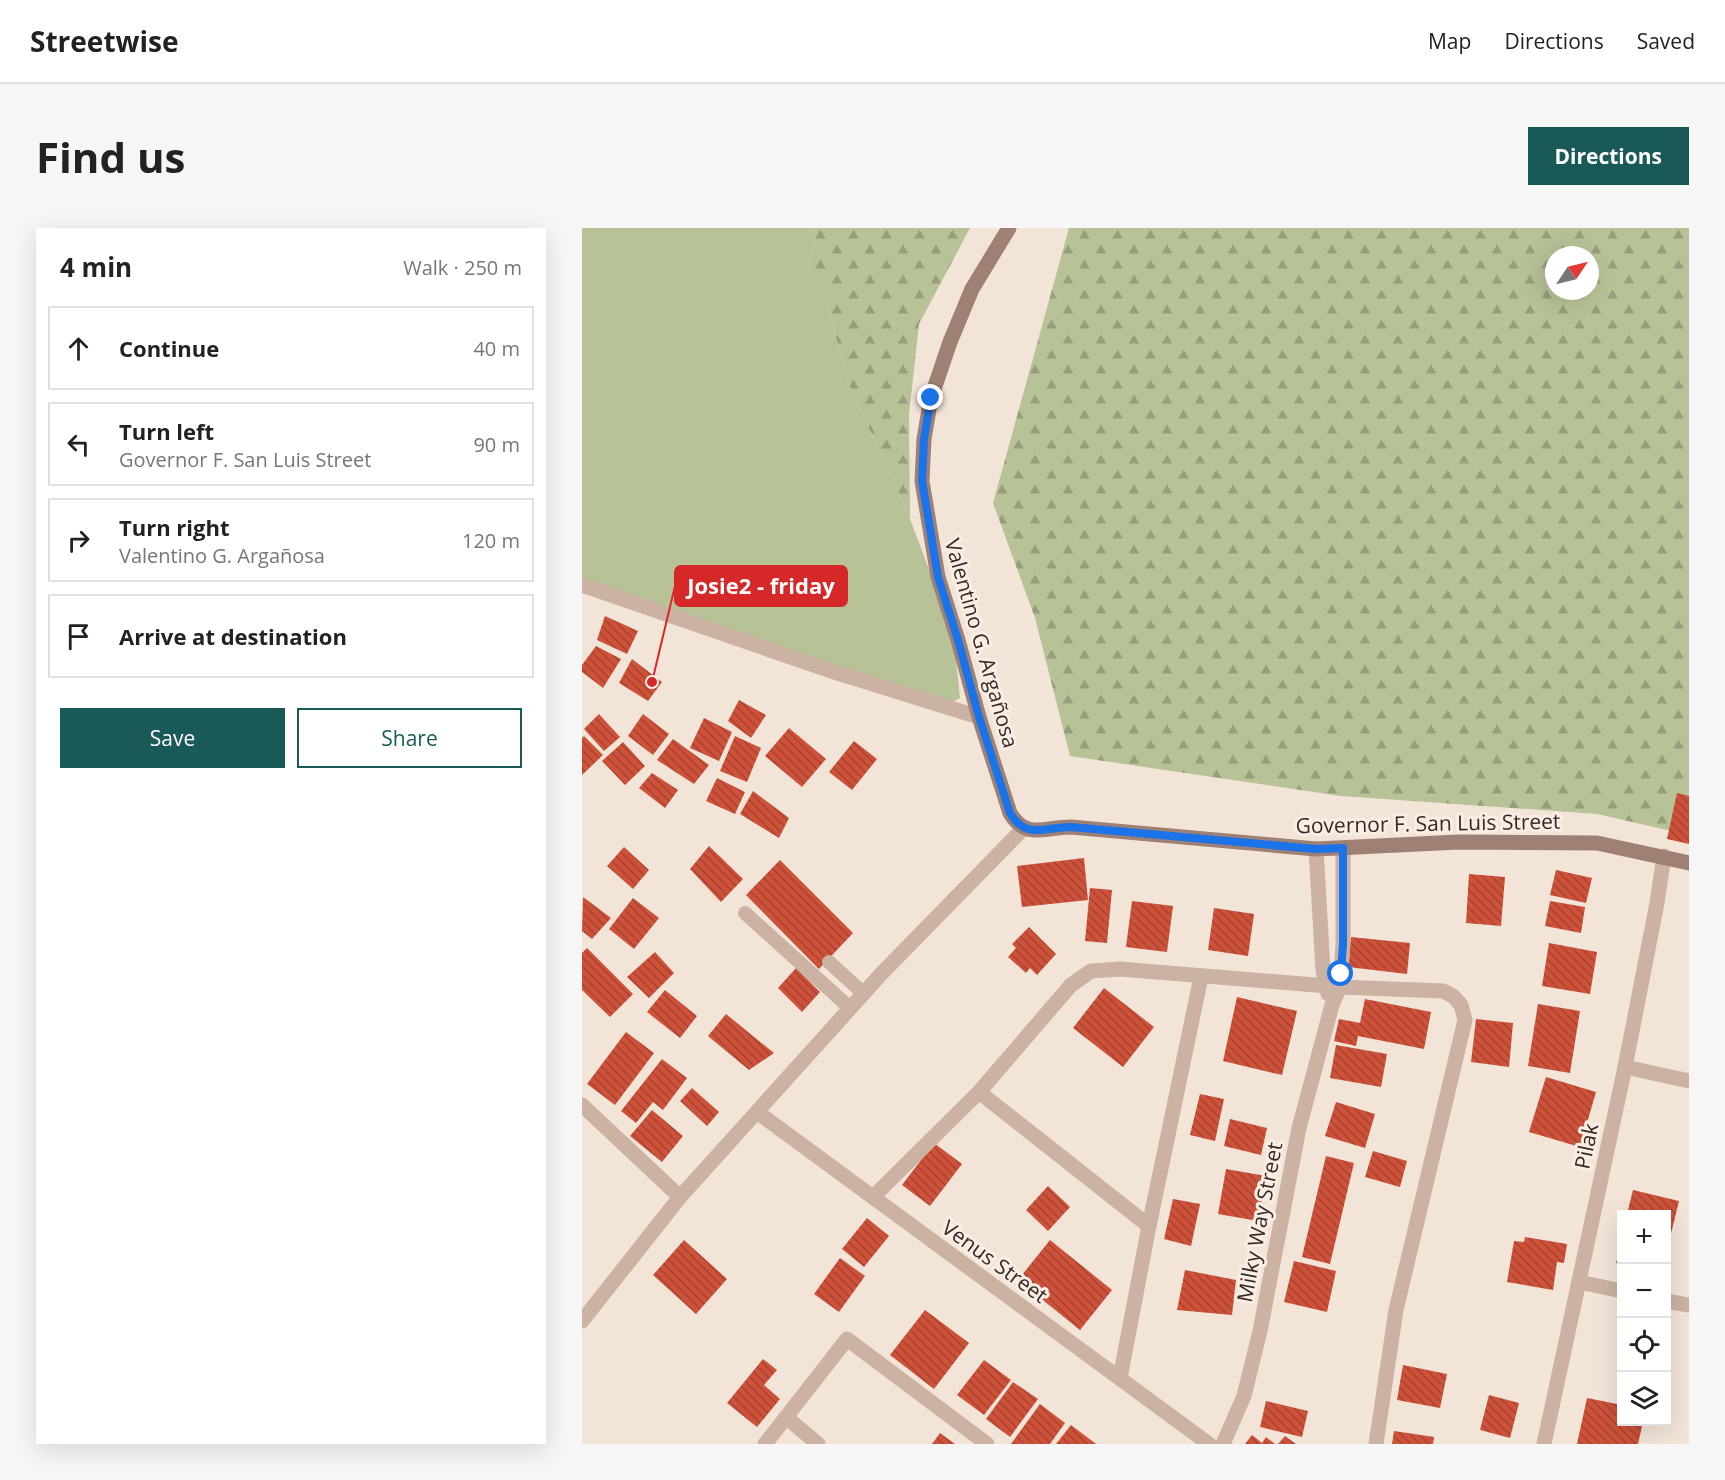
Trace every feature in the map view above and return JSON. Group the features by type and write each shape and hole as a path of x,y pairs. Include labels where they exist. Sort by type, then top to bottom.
{"street":[{"name":"Valentino G. Argañosa","path":"1009,228 972,289 931,398 924,439 922,481 938,577 1010,813 1023,829"},
{"path":"582,585 828,670 979,717"},
{"name":"Governor F. San Luis Street","path":"1023,829 1071,827 1316,849 1459,842 1597,843 1689,863"},
{"path":"582,1321 680,1197 863,993 1023,829"},
{"path":"1332,987 1343,944 1343,848"},
{"path":"1316,849 1332,987"},
{"name":"Pilak","path":"1544,1444 1624,1067 1657,903 1664,856"},
{"path":"874,1196 979,1092 1071,985 1091,971 1120,969 1332,987 1443,991 1453,996 1461,1005 1465,1020 1396,1310 1376,1444"},
{"path":"1120,1377 1201,977"},
{"name":"Milky Way Street","path":"1223,1444 1244,1396 1250,1374 1299,1128 1332,1005 1332,987"},
{"path":"1624,1067 1689,1081"},
{"path":"979,1092 1149,1226"},
{"path":"582,1106 680,1197"},
{"name":"Venus Street","path":"757,1112 1209,1444"},
{"path":"1579,1282 1617,1290"},
{"path":"1671,1302 1689,1305"},
{"path":"765,1444 847,1339 987,1444"},
{"path":"786,1417 818,1444"}],"lane":[{"path":"745,913 850,1008"},
{"path":"829,962 863,993"}],"green space":[{"path":"582,228 816,228 809,269 826,298 847,380 910,519 953,633 960,698 944,706 582,580"},
{"path":"816,228 970,228 919,324 909,415 910,519 847,380 826,298 809,269"},
{"path":"1069,228 1689,228 1689,835 1597,814 1341,796 1070,756 1035,618 993,503"}],"building":[{"path":"605,616 638,631 627,654 597,640"},
{"path":"596,646 621,659 603,688 582,672 582,665"},
{"path":"632,659 662,682 648,701 619,683"},
{"path":"739,700 766,715 751,738 728,721"},
{"path":"599,714 620,737 604,751 584,729"},
{"path":"643,714 669,734 653,755 628,736"},
{"path":"704,718 732,732 719,761 690,748"},
{"path":"789,728 826,759 802,787 765,756"},
{"path":"584,736 603,755 582,775 582,738"},
{"path":"735,736 761,748 747,782 720,771"},
{"path":"673,739 709,765 694,784 657,760"},
{"path":"854,741 877,759 852,790 829,772"},
{"path":"623,742 645,766 625,785 602,761"},
{"path":"652,773 678,790 665,808 639,788"},
{"path":"717,778 745,792 735,814 706,801"},
{"path":"753,791 789,818 779,838 740,814"},
{"path":"1677,793 1689,796 1689,844 1667,839"},
{"path":"709,846 743,879 721,902 690,869"},
{"path":"624,847 649,870 633,889 607,866"},
{"path":"1084,858 1088,900 1022,907 1017,866"},
{"path":"780,860 853,933 819,969 746,895"},
{"path":"1556,870 1592,878 1586,903 1550,895"},
{"path":"1469,874 1505,877 1501,926 1466,923"},
{"path":"1090,888 1112,890 1107,943 1085,941"},
{"path":"583,897 611,918 592,939 582,931"},
{"path":"633,898 659,918 634,949 609,929"},
{"path":"1132,901 1173,906 1167,952 1126,947"},
{"path":"1550,901 1585,907 1581,933 1545,926"},
{"path":"1214,908 1254,914 1248,956 1208,950"},
{"path":"1029,927 1056,954 1037,975 1030,968 1026,973 1008,957 1016,948 1012,944"},
{"path":"1351,937 1410,943 1407,974 1348,967"},
{"path":"1549,943 1597,952 1590,994 1542,986"},
{"path":"587,948 633,994 610,1017 582,990 582,953"},
{"path":"655,952 674,973 649,998 627,977"},
{"path":"796,968 820,992 802,1012 778,988"},
{"path":"1104,988 1154,1027 1123,1067 1073,1028"},
{"path":"665,990 697,1016 680,1038 647,1012"},
{"path":"1237,997 1297,1011 1282,1075 1223,1061"},
{"path":"1365,999 1431,1012 1424,1049 1358,1036 1356,1046 1334,1041 1339,1019 1360,1023"},
{"path":"1538,1004 1580,1011 1570,1073 1528,1066"},
{"path":"726,1014 774,1053 749,1070 708,1036"},
{"path":"1476,1019 1513,1023 1509,1067 1471,1062"},
{"path":"626,1032 654,1053 615,1105 587,1084"},
{"path":"1336,1045 1387,1054 1381,1087 1330,1078"},
{"path":"662,1059 687,1078 663,1110 653,1102 636,1123 621,1111"},
{"path":"1546,1077 1596,1092 1580,1147 1529,1132"},
{"path":"692,1088 719,1112 707,1126 680,1101"},
{"path":"1200,1094 1224,1099 1215,1141 1190,1135"},
{"path":"1336,1102 1375,1114 1365,1148 1325,1136"},
{"path":"652,1110 683,1136 662,1162 630,1136"},
{"path":"1230,1119 1267,1128 1261,1155 1224,1146"},
{"path":"934,1143 962,1164 930,1206 902,1185"},
{"path":"1373,1151 1407,1161 1400,1187 1365,1177"},
{"path":"1326,1156 1354,1163 1330,1264 1302,1257"},
{"path":"1226,1169 1266,1176 1258,1221 1218,1214"},
{"path":"1048,1186 1070,1207 1048,1231 1026,1210"},
{"path":"1633,1190 1679,1201 1671,1234 1671,1210 1628,1210"},
{"path":"1173,1199 1200,1204 1191,1246 1164,1239"},
{"path":"867,1218 889,1236 864,1267 842,1249"},
{"path":"1525,1237 1567,1244 1564,1263 1557,1262 1553,1290 1507,1282 1514,1241 1524,1242"},
{"path":"684,1240 727,1279 696,1314 653,1275"},
{"path":"1050,1240 1112,1290 1080,1330 1018,1280"},
{"path":"840,1258 865,1276 839,1312 814,1294"},
{"path":"1294,1261 1336,1271 1327,1312 1284,1302"},
{"path":"1185,1270 1236,1280 1232,1315 1177,1310"},
{"path":"925,1310 969,1343 934,1389 890,1355"},
{"path":"763,1359 777,1370 764,1385 780,1399 757,1427 727,1403"},
{"path":"984,1360 1011,1380 984,1415 957,1395"},
{"path":"1403,1365 1447,1374 1440,1408 1397,1400"},
{"path":"1013,1382 1038,1399 1010,1437 986,1419"},
{"path":"1489,1395 1519,1403 1510,1438 1480,1430"},
{"path":"1587,1398 1617,1404 1617,1426 1642,1426 1638,1444 1577,1444"},
{"path":"1266,1401 1308,1411 1302,1437 1260,1427"},
{"path":"1040,1404 1065,1423 1050,1444 1011,1444"},
{"path":"1071,1425 1096,1444 1056,1444"},
{"path":"1394,1431 1434,1437 1433,1444 1392,1444"},
{"path":"940,1433 955,1444 932,1444"},
{"path":"1252,1435 1262,1443 1266,1437 1275,1444 1245,1444"},
{"path":"1285,1436 1296,1444 1278,1444"}],"place":[{"name":"Josie2 - friday","path":"652,682"}],"route":[{"path":"931,398 924,439 922,481 938,577 979,717 1010,813 1015,822 1023,829 1031,830 1071,827 1316,849 1343,848 1341,974"}]}
